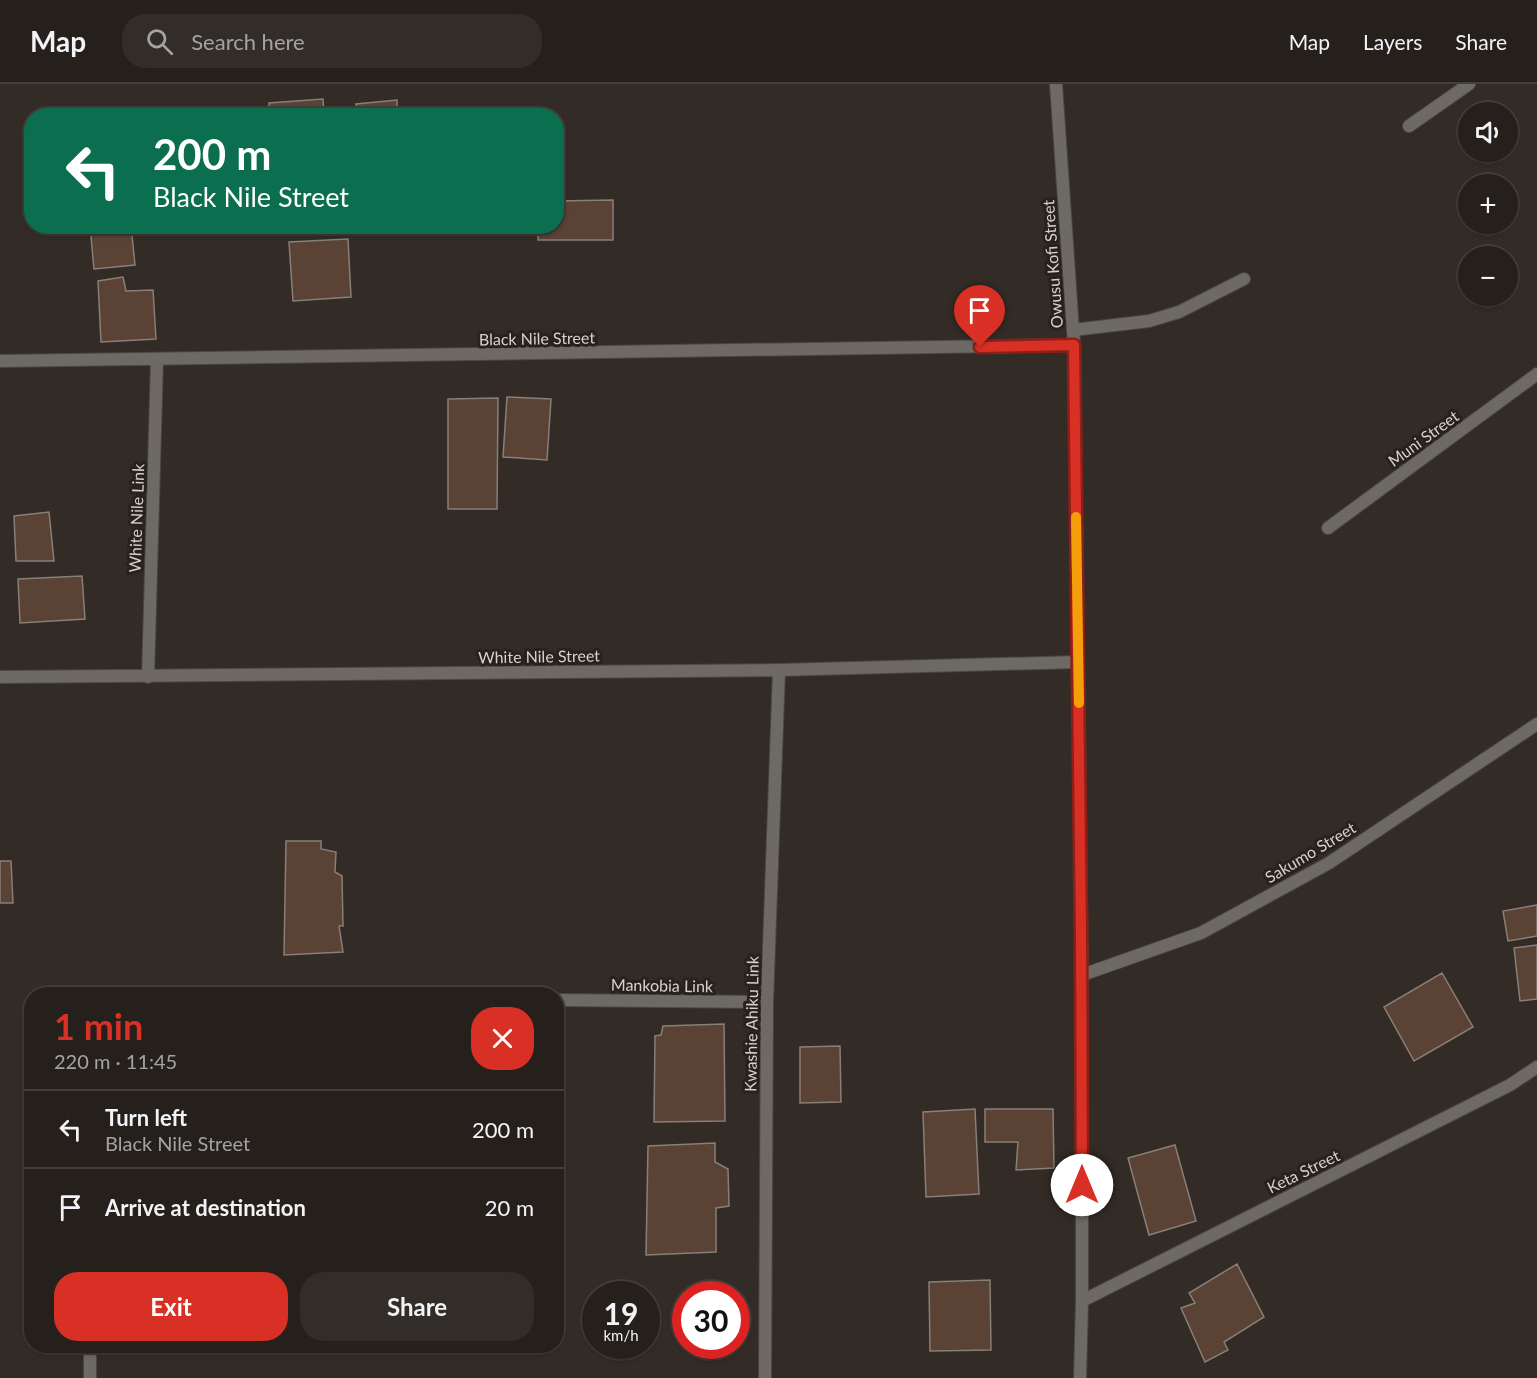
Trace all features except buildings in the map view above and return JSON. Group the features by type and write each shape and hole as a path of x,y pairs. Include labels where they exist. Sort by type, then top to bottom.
{"street":[{"name":"Owusu Kofi Street","path":"1056,84 1074,345 1082,975 1080,1378"},
{"path":"1409,126 1468,84"},
{"path":"1073,330 1149,321 1179,312 1244,279"},
{"name":"Black Nile Street","path":"0,361 1074,345"},
{"name":"White Nile Link","path":"148,677 158,360"},
{"name":"Muni Street","path":"1328,528 1537,374"},
{"name":"White Nile Street","path":"0,677 779,670 1078,662"},
{"name":"Kwashie Ahiku Link","path":"765,1378 767,1002 779,670"},
{"name":"Sakumo Street","path":"1082,975 1201,933 1329,863 1537,724"},
{"name":"Mankobia Link","path":"564,1000 767,1002"},
{"name":"Keta Street","path":"1082,1301 1510,1085 1537,1067"},
{"path":"90,1353 90,1378"}],"slow traffic":[{"path":"1076,517 1079,703"}],"route":[{"path":"980,347 1074,345 1082,1185"}]}
